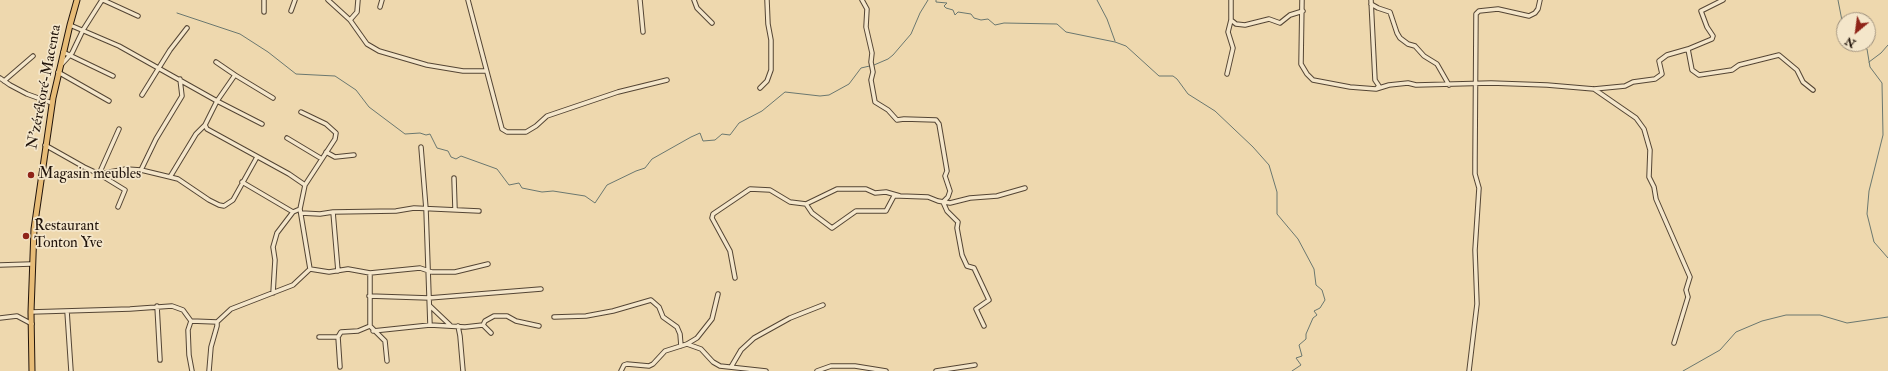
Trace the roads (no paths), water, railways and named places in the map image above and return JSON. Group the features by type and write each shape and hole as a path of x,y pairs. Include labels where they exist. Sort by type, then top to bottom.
{"highway":[{"name":"N'zérékoré-Macenta","path":"32,371 31,264 34,229 52,103 58,72 77,0"}],"street":[{"path":"60,65 70,55 83,30 102,0 138,16"},
{"path":"264,0 264,12"},
{"path":"291,10 295,0"},
{"path":"328,0 350,20 367,44 391,56 427,65 463,71 486,71"},
{"path":"350,20 357,12 358,0"},
{"path":"380,7 382,0"},
{"path":"468,0 502,129 507,132 526,132 536,126 547,116 618,92 667,80"},
{"path":"640,0 644,32"},
{"path":"694,0 698,8 712,23"},
{"path":"760,88 767,81 770,70 771,40 768,24 767,0"},
{"path":"862,0 867,9 866,27 872,53 871,62 873,72 871,80 875,102 888,110 896,120 936,120 939,124 947,171 945,176 950,191 948,197 943,202"},
{"path":"1227,74 1233,48 1228,32 1231,20 1231,0"},
{"path":"1302,0 1301,64 1307,74 1314,80 1350,87 1376,89 1390,85 1408,84 1449,85 1491,83 1504,85 1547,85 1594,89 1624,86 1633,82 1656,79 1662,74 1659,61 1672,53 1688,49 1712,39 1713,36 1707,27 1701,11 1723,0"},
{"path":"1469,371 1477,304 1475,250 1479,188 1475,174 1476,14 1479,11 1498,9 1529,16 1535,13 1538,9 1540,0"},
{"path":"1371,2 1375,80 1378,86 1376,89"},
{"path":"1371,2 1390,12 1400,38 1408,44 1415,46 1424,56 1437,64 1449,85"},
{"path":"1231,20 1236,24 1245,25 1268,19 1280,23 1290,15 1303,11"},
{"path":"70,25 119,46 158,69 180,79 217,101 262,124"},
{"path":"142,95 158,69 187,28"},
{"path":"1688,49 1692,70 1699,75 1732,70 1739,65 1779,55 1797,70 1804,82 1813,90"},
{"path":"63,52 113,76"},
{"path":"4,81 33,56"},
{"path":"216,62 273,98"},
{"path":"58,72 109,102"},
{"path":"170,177 196,134 205,125 217,101 235,75"},
{"path":"0,78 27,94 52,103"},
{"path":"141,170 156,139 182,96 180,79"},
{"path":"1594,89 1636,118 1644,129 1650,150 1649,177 1654,186 1656,199 1690,277 1686,290 1688,297 1674,342"},
{"path":"302,112 326,124 336,133 335,139 305,185 300,211 310,269"},
{"path":"205,125 207,129 216,135 289,174 305,185"},
{"path":"100,174 119,129"},
{"path":"287,138 322,159"},
{"path":"45,145 84,167 100,174 125,190 118,206"},
{"path":"421,146 426,209 430,324"},
{"path":"326,152 335,157 354,155"},
{"path":"100,174 126,169 141,170 178,179 219,205 224,206 233,200 242,182 258,157"},
{"path":"454,178 455,209"},
{"path":"242,182 293,212 300,211 320,214 333,212 396,211 414,208 479,211"},
{"path":"806,204 812,213 832,228 856,211 886,210 894,196 928,197 943,202 958,202 970,198 997,196 1025,188"},
{"path":"735,278 730,251 712,218 714,214 750,189 770,190 790,202 806,204 837,189 866,189 875,193 886,192 900,196"},
{"path":"943,202 947,212 958,222 957,228 962,255 967,266 974,268 989,300 976,309 984,326"},
{"path":"273,293 275,260 273,247 277,233 293,212"},
{"path":"333,212 338,271"},
{"path":"0,265 31,264"},
{"path":"310,269 322,272 348,269 370,273 420,268 428,271 455,272 488,264"},
{"path":"209,371 211,347 217,322 231,309 293,284 310,269"},
{"path":"370,273 370,326 373,331 382,336 385,341 387,361"},
{"path":"369,296 429,298 541,289"},
{"path":"621,371 624,365 627,364 649,366 665,351 687,344 697,338 712,319 718,294"},
{"path":"554,317 586,316 614,311 651,300 660,307 663,317 677,327 680,334 681,346"},
{"path":"731,367 741,350 754,338 790,318 823,305"},
{"path":"156,306 160,360"},
{"path":"31,312 130,309 172,306 183,310 191,321"},
{"path":"430,306 450,325"},
{"path":"67,311 70,371"},
{"path":"0,318 17,316 32,324"},
{"path":"373,331 430,324 450,325 466,328 483,325 485,321 494,316 507,316 516,321 538,326"},
{"path":"191,321 217,322"},
{"path":"191,321 188,330 192,371"},
{"path":"483,325 491,333"},
{"path":"340,367 338,337 341,332 358,331 370,326"},
{"path":"458,326 463,371"},
{"path":"319,337 338,337"},
{"path":"687,344 701,349 712,362 720,366 766,371"},
{"path":"817,371 831,366 855,366 886,371"},
{"path":"936,371 975,366"}],"waterway":[{"path":"177,13 240,34 268,52 296,74 335,76 356,90 369,107 405,134 430,134 437,148 448,151 451,157 456,159 461,156 497,169 509,185 519,183 522,188 542,192 553,191 585,196 595,203 607,185 645,168 652,159 700,133 703,141 715,140 722,134 730,135 739,123 762,111 785,92 820,96 829,95 849,84 861,68 874,65 888,59 893,55 911,34 920,13 928,0"},
{"path":"936,0 936,2 947,3 944,6 953,10 955,15 958,12 971,14 974,18 981,20 988,19 995,25 1004,23 1057,24 1066,32 1115,42 1126,46 1159,76 1173,76 1177,79 1188,94 1215,111 1253,147 1269,165 1277,192 1277,214 1298,239 1314,269 1316,285 1322,290 1325,300 1320,308 1314,311 1317,315 1313,318 1306,334 1306,339 1299,345 1302,356 1296,358 1301,365 1292,371"},
{"path":"1097,0 1107,19 1115,41"},
{"path":"1838,0 1840,12"},
{"path":"1869,62 1881,53 1888,45"},
{"path":"1868,52 1870,67 1882,83 1883,135 1869,191 1867,214 1874,242 1888,258"},
{"path":"1683,371 1720,350 1736,332 1762,321 1786,315 1820,315 1847,323 1888,317"}],"place":[{"name":"Magasin meubles","path":"31,175"},
{"name":"Restaurant Tonton Yve","path":"26,236"}]}
